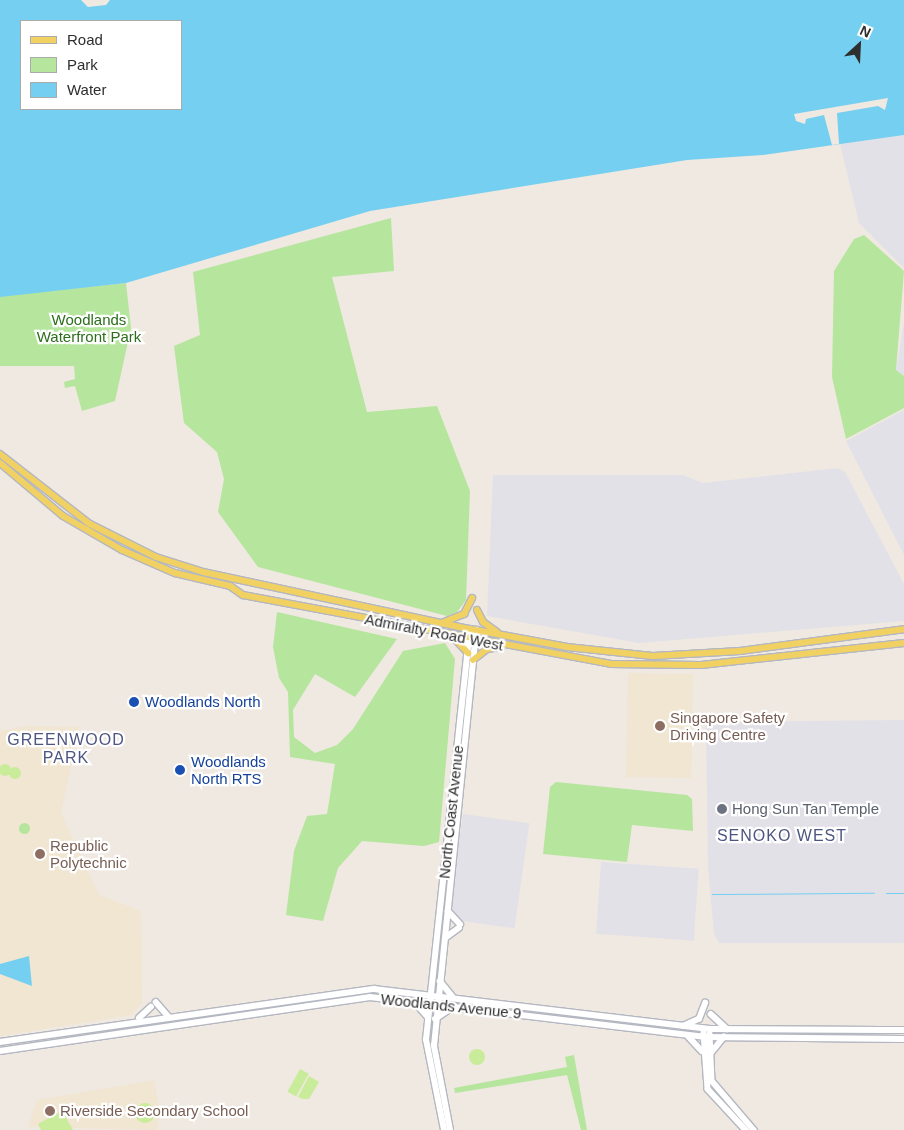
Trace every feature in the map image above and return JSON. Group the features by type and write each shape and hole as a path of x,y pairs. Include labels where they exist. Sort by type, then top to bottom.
{"main road":[{"name":"Admiralty Road West","path":"2,463 13,465 90,524 131,547 188,568 500,634 610,653 767,648 904,629"},
{"name":"Admiralty Road West","path":"2,463 63,516 145,561 230,586 243,595 448,635 637,666 745,661 904,643"},
{"path":"298,591 314,597 313,605 308,607"},
{"path":"327,597 318,605 327,611"},
{"path":"443,622 464,614 472,598"},
{"path":"477,610 483,622 500,634"},
{"name":"North Coast Avenue","path":"433,1003 445,939 467,729 473,660 473,629"},
{"path":"448,635 463,643 468,653"},
{"name":"North Coast Avenue","path":"437,977 468,653 472,639"},
{"path":"473,660 487,649 510,646"},
{"path":"767,648 765,654 769,658"},
{"path":"741,650 748,655 745,661"},
{"path":"445,939 460,926 447,909"},
{"path":"416,993 427,987 437,977 444,990 459,999"},
{"name":"Woodlands Avenue 9","path":"0,1042 126,1024 217,1008 356,990 416,993 707,1029 904,1030"},
{"name":"Woodlands Avenue 9","path":"0,1051 345,999 410,1000 707,1037 904,1039"},
{"path":"410,1000 422,1007 428,1019"},
{"path":"268,1001 275,1004 273,1010"},
{"path":"433,1003 435,1019 434,1046 450,1130"},
{"path":"433,1003 428,1019 428,1053 444,1130"},
{"path":"681,1027 699,1019 704,1003"},
{"path":"126,1024 143,1018 153,1004 169,1017"},
{"path":"435,1019 455,1006"},
{"path":"217,1008 213,1014 220,1019"},
{"path":"711,1014 728,1030"},
{"path":"707,1029 708,1089 746,1130"},
{"path":"681,1034 697,1041 707,1055 714,1087 754,1130"},
{"path":"707,1055 724,1037"}],"shaded area":[{"path":"904,135 904,268 859,223 840,144"},
{"path":"904,322 904,376 896,371"},
{"path":"904,410 904,555 846,441"},
{"path":"838,468 845,472 904,584 904,621 639,643 487,616 493,475 683,475 703,483"},
{"name":"Singapore Safety Driving Centre","path":"628,673 693,674 691,778 626,777"},
{"path":"904,720 904,943 719,943 714,934 708,868 706,722"},
{"name":"Republic Polytechnic","path":"26,726 79,727 61,813 99,895 141,911 142,1003 131,1015 0,1036 0,731"},
{"path":"463,814 529,823 515,928 448,919"},
{"path":"601,862 699,869 694,941 596,934"},
{"path":"154,1080 160,1110 157,1130 28,1127 37,1100"}],"green space":[{"path":"391,218 394,271 332,277 367,412 437,406 470,491 466,600 457,612 447,616 258,567 218,512 224,479 217,452 184,423 174,346 200,335 193,272"},
{"path":"864,235 904,271 896,370 904,376 904,408 846,439 832,377 834,271 854,239"},
{"name":"Woodlands Waterfront Park","path":"126,283 131,328 115,401 82,411 75,386 65,388 64,382 75,379 74,366 0,366 0,296"},
{"path":"277,612 397,639 355,697 315,674 293,710 294,737 315,753 337,745 353,729 403,651 445,643 455,659 439,842 424,846 362,841 338,868 323,921 286,915 294,851 307,816 327,814 335,764 290,757 288,692 279,678 273,647"},
{"path":"3,764 7,764 11,770 7,776 3,776 -1,772 -1,768"},
{"path":"13,767 17,767 21,773 17,779 13,779 9,775 9,771"},
{"path":"556,782 687,795 692,799 693,831 632,825 627,862 543,854 550,787"},
{"path":"24,822 30,828 24,834 18,828"},
{"path":"477,1049 483,1051 485,1057 483,1063 477,1065 471,1063 469,1057 471,1051"},
{"path":"574,1055 587,1130 581,1130 567,1075 455,1093 454,1088 567,1067 565,1057"},
{"path":"300,1069 309,1074 296,1097 287,1092"},
{"path":"309,1076 319,1082 309,1099 303,1099 298,1097"},
{"path":"145,1103 152,1106 155,1113 152,1120 145,1123 138,1120 135,1113 138,1106"},
{"path":"62,1111 73,1130 41,1130 38,1124"}],"water":[{"path":"0,0 81,0 88,7 106,5 110,0 904,0 904,135 763,155 687,160 370,211 126,283 0,297"},
{"path":"29,956 32,986 0,974 0,964"}],"pier":[{"path":"888,98 885,110 878,106 837,113 839,144 832,145 824,115 806,119 805,124 796,121 794,114"}],"waterway":[{"path":"712,894 874,893"},
{"path":"886,893 904,893"}],"place":[{"name":"Woodlands North","path":"134,702"},
{"name":"Singapore Safety Driving Centre","path":"660,726"},
{"name":"Woodlands North RTS","path":"180,770"},
{"name":"Hong Sun Tan Temple","path":"722,809"},
{"name":"Republic Polytechnic","path":"40,854"},
{"name":"Riverside Secondary School","path":"50,1111"}],"district":[{"name":"GREENWOOD PARK","path":"66,749"},
{"name":"SENOKO WEST","path":"782,836"}]}
